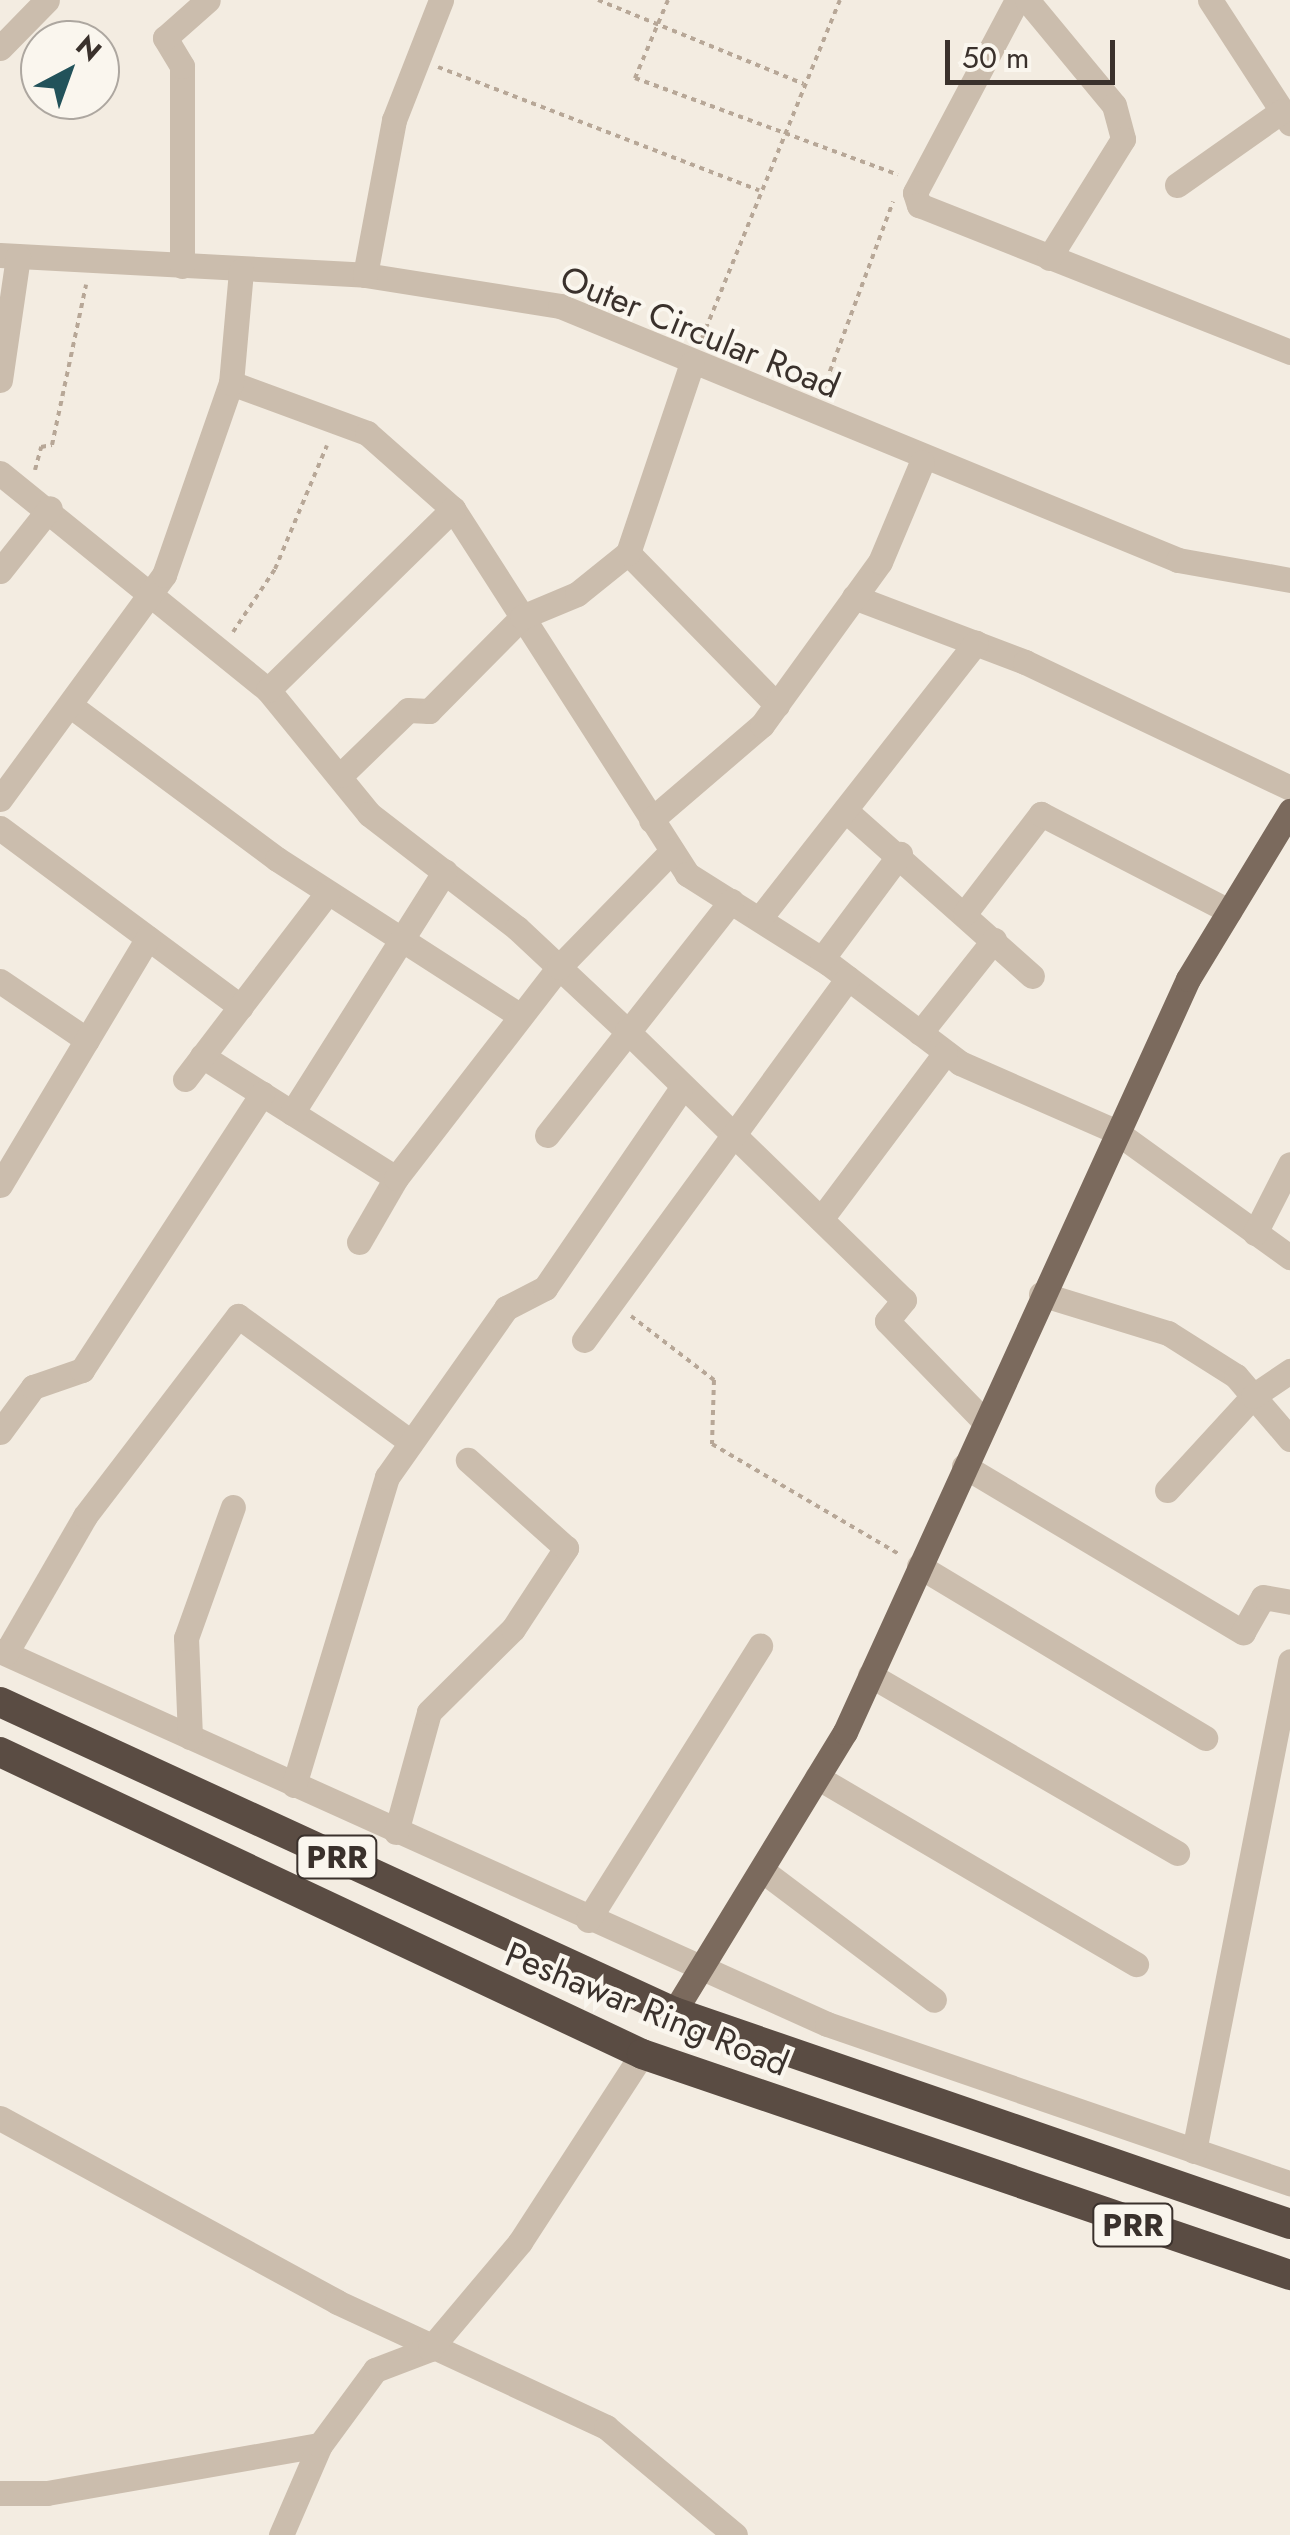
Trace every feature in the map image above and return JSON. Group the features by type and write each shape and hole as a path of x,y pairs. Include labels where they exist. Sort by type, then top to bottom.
{"highway":[{"name":"Peshawar Ring Road","path":"0,1702 674,2012 1290,2224"},
{"name":"Peshawar Ring Road","path":"0,1752 642,2054 1290,2276"}],"main road":[{"path":"674,2012 763,1871 870,1675 1115,1131 1229,911 1289,816"}],"street":[{"path":"0,48 48,0"},
{"path":"182,266 182,66 165,38 208,0"},
{"path":"365,275 415,58 441,0"},
{"path":"1016,0 915,192 936,214 1290,352"},
{"path":"1026,0 1095,78 1123,139 1049,258"},
{"path":"1177,185 1286,117 1210,0"},
{"path":"0,380 9,256"},
{"name":"Outer Circular Road","path":"9,256 365,275 560,306 922,462 1178,560 1290,580"},
{"path":"0,799 154,594 231,383 241,270"},
{"path":"341,776 408,710 430,711 522,616 577,594 628,552 692,363"},
{"path":"231,383 336,422 397,452 453,509 688,874 822,959 945,1052 1115,1131 1290,1257"},
{"path":"651,820 776,705 854,598 922,462"},
{"path":"0,473 30,491 268,690 369,814 445,871 559,967 626,1031 680,1090 904,1300 888,1321 984,1421"},
{"path":"0,571 50,508"},
{"path":"268,690 453,509"},
{"path":"628,552 776,705"},
{"path":"854,598 976,644 1290,788"},
{"path":"760,918 976,644"},
{"path":"70,706 328,892 521,1016"},
{"path":"845,810 900,854 1032,976"},
{"path":"965,913 1041,814 1229,911"},
{"path":"0,828 241,1007"},
{"path":"360,1242 396,1178 559,967 672,851"},
{"path":"822,959 900,854"},
{"path":"292,1112 445,871"},
{"path":"185,1079 328,892"},
{"path":"547,1136 731,900"},
{"path":"0,1185 148,938"},
{"path":"920,1033 994,940"},
{"path":"584,1340 727,1134 848,978"},
{"path":"0,981 87,1040"},
{"path":"821,1219 945,1052"},
{"path":"202,1056 396,1178"},
{"path":"294,1785 387,1478 506,1308 545,1288 680,1090"},
{"path":"0,1432 33,1387 82,1370 262,1094"},
{"path":"1255,1233 1290,1164"},
{"path":"1040,1294 1168,1333 1253,1396 1290,1440"},
{"path":"411,1442 238,1316 85,1516 3,1652 700,1971 1290,2183"},
{"path":"1166,1490 1253,1396 1290,1372"},
{"path":"396,1832 429,1712 513,1629 566,1548 468,1460"},
{"path":"964,1466 1243,1632 1262,1596 1290,1602"},
{"path":"190,1737 186,1638 233,1508"},
{"path":"919,1566 1205,1738"},
{"path":"588,1920 760,1646"},
{"path":"1194,2151 1290,1661"},
{"path":"870,1675 1177,1853"},
{"path":"817,1777 1136,1964"},
{"path":"763,1871 934,2000"},
{"path":"281,2535 320,2445 375,2370 430,2348 520,2242 642,2054"},
{"path":"0,2118 60,2158 430,2348 606,2427 736,2535"},
{"path":"0,2493 47,2493 320,2445"}],"path":[{"path":"598,0 804,84"},
{"path":"668,0 635,78 904,176 813,415"},
{"path":"692,363 759,190 840,0"},
{"path":"415,58 759,190"},
{"path":"30,491 40,447 52,446 90,260"},
{"path":"221,651 276,569 336,422"},
{"path":"612,1301 714,1380 712,1444 919,1566"}]}
